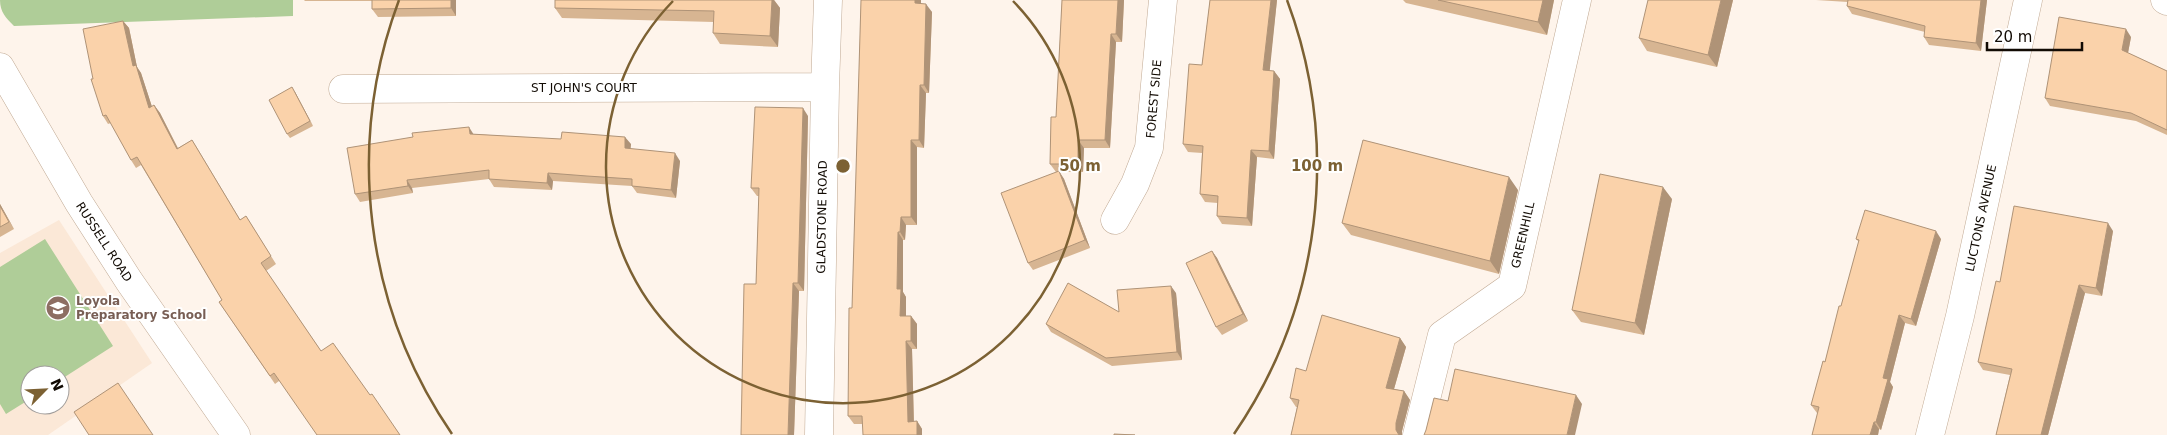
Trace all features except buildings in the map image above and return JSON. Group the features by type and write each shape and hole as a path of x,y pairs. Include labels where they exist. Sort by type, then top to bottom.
{"street":[{"name":"GLADSTONE ROAD","path":"819,435 828,0"},
{"name":"FOREST SIDE","path":"1115,220 1136,184 1149,148 1163,0"},
{"name":"GREENHILL","path":"1417,435 1442,335 1512,286 1577,0"},
{"name":"LUCTONS AVENUE","path":"1930,435 1960,316 2028,0"},
{"name":"RUSSELL ROAD","path":"0,67 79,203 124,273 236,435"},
{"name":"ST JOHN'S COURT","path":"343,89 825,87"}],"shaded area":[{"name":"Loyola Preparatory School","path":"59,220 152,363 48,435 0,435 0,253"}],"green space":[{"path":"0,0 293,0 293,16 14,26 2,11"},
{"path":"45,239 113,346 70,374 70,365 20,365 20,405 6,414 0,404 0,267"}],"place":[{"name":"Loyola Preparatory School","path":"58,308"}]}
